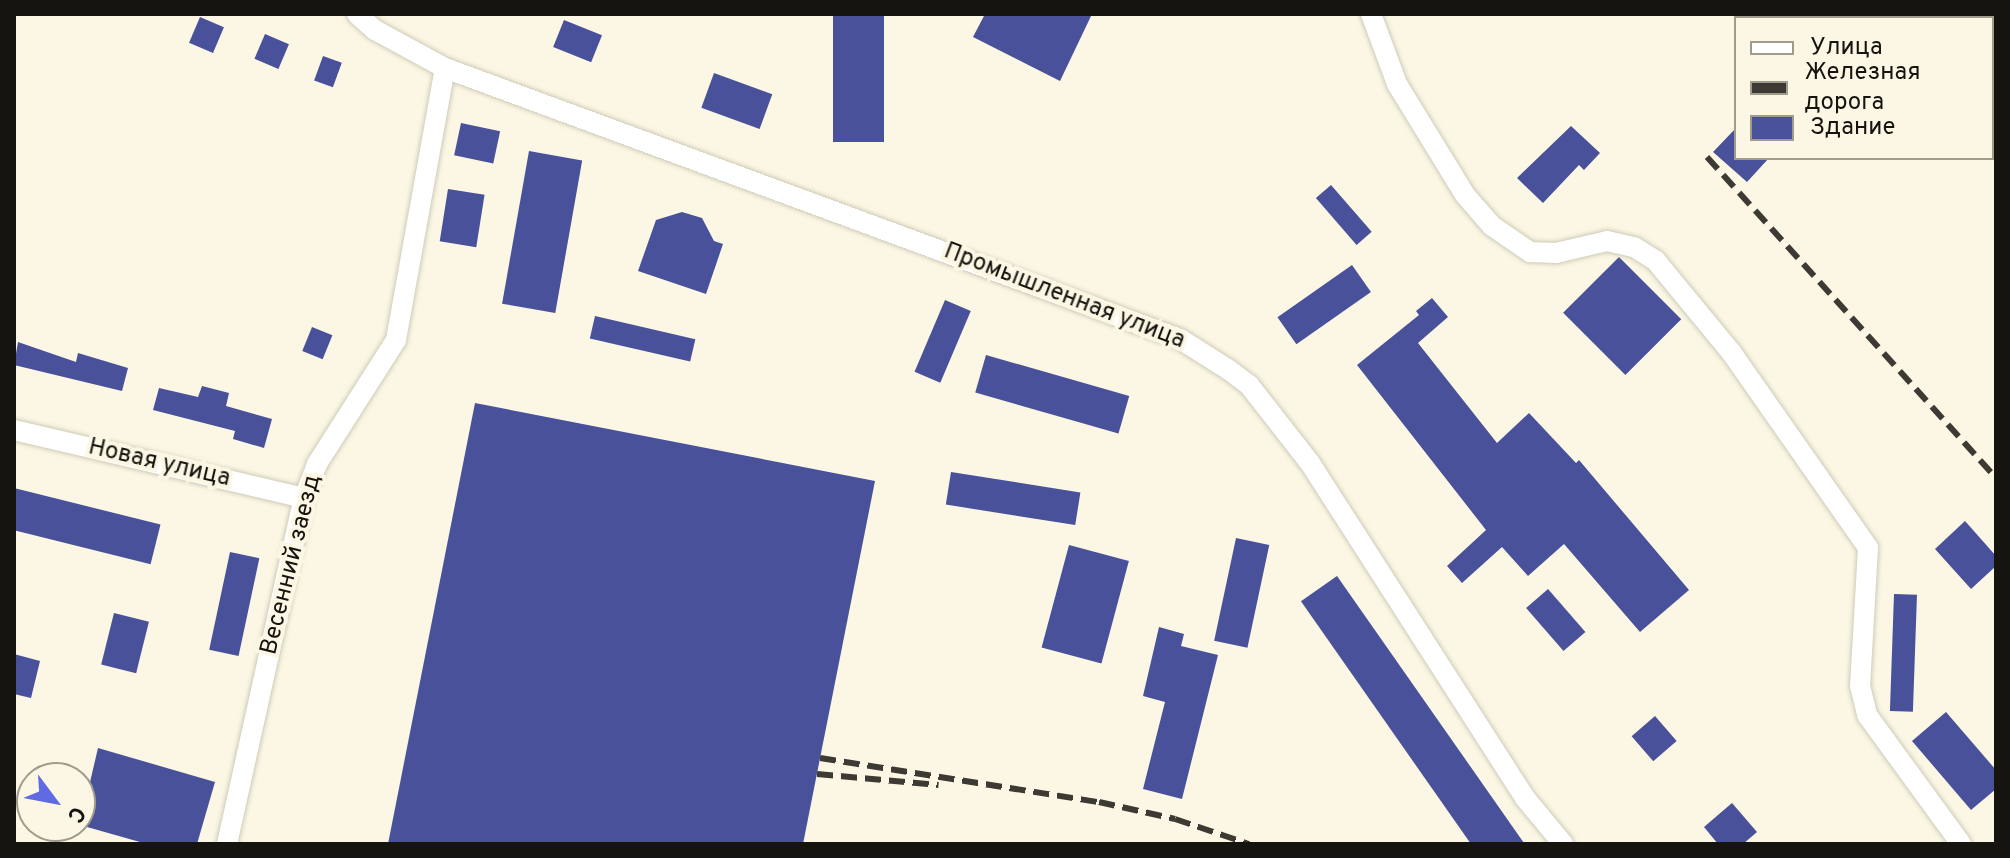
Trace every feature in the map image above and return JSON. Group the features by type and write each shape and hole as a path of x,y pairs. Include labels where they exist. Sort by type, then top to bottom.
{"street":[{"name":"Промышленная улица","path":"357,14 375,30 445,68 1180,339 1229,370 1249,385 1310,463 1525,798 1563,844"},
{"path":"1371,14 1397,84 1465,195 1492,226 1530,252 1556,253 1607,241 1634,247 1656,261 1731,352 1868,548 1860,686 1867,715 1961,844"},
{"name":"Весенний заезд","path":"227,844 304,498 317,464 396,340 445,68"},
{"name":"Новая улица","path":"14,430 304,498"}],"building":[{"path":"833,14 884,14 884,142 833,142"},
{"path":"985,14 1092,14 1060,81 973,37"},
{"path":"200,17 224,27 213,53 189,43"},
{"path":"564,20 602,35 591,62 553,47"},
{"path":"265,34 289,44 278,69 254,59"},
{"path":"323,56 342,63 333,87 314,80"},
{"path":"714,73 772,94 760,129 701,108"},
{"path":"461,123 500,131 493,164 454,155"},
{"path":"1571,126 1600,153 1584,170 1579,165 1543,203 1517,178"},
{"path":"1734,130 1734,160 1767,160 1747,182 1713,152"},
{"path":"529,151 582,160 555,313 502,304"},
{"path":"1331,185 1372,232 1357,245 1316,198"},
{"path":"448,189 485,195 476,247 440,241"},
{"path":"682,212 702,218 714,241 723,244 706,294 638,271 656,220"},
{"path":"1619,257 1681,319 1625,375 1563,313"},
{"path":"1352,265 1371,292 1296,344 1277,317"},
{"path":"1432,298 1448,317 1418,343 1497,443 1529,413 1576,463 1579,460 1689,590 1640,632 1564,544 1528,576 1502,547 1462,583 1447,566 1486,530 1357,365 1419,315 1416,311"},
{"path":"945,300 971,311 940,383 915,372"},
{"path":"595,316 695,339 690,362 590,338"},
{"path":"312,327 332,335 323,359 302,351"},
{"path":"18,342 76,362 78,353 128,368 122,391 14,365"},
{"path":"986,355 1129,396 1118,434 975,392"},
{"path":"202,386 229,393 226,406 272,419 264,448 233,439 235,431 153,410 159,388 198,397"},
{"path":"475,403 875,481 803,844 388,844"},
{"path":"951,472 1080,492 1075,525 946,505"},
{"path":"14,488 161,525 151,564 14,530"},
{"path":"1965,521 1996,556 1996,566 1971,589 1935,549"},
{"path":"1236,538 1269,545 1247,648 1214,641"},
{"path":"1069,545 1129,561 1101,663 1042,647"},
{"path":"230,552 259,558 239,656 209,650"},
{"path":"1337,576 1525,844 1471,844 1301,601"},
{"path":"1548,589 1585,632 1564,651 1526,608"},
{"path":"1894,594 1917,595 1913,712 1890,711"},
{"path":"114,613 149,622 136,673 101,664"},
{"path":"1159,627 1184,634 1181,646 1218,655 1182,799 1143,789 1165,702 1143,696"},
{"path":"14,654 40,661 31,698 14,694"},
{"path":"1946,712 1996,770 1996,789 1971,810 1912,741"},
{"path":"1655,716 1677,741 1653,761 1632,736"},
{"path":"98,748 215,782 197,844 147,844 96,830 95,762"},
{"path":"1732,803 1757,832 1743,844 1718,844 1704,827"}],"railway":[{"path":"1994,28 1996,33"},
{"path":"1707,157 1996,478"},
{"path":"820,758 1099,802 1175,819 1249,844"},
{"path":"817,774 939,785"}]}
